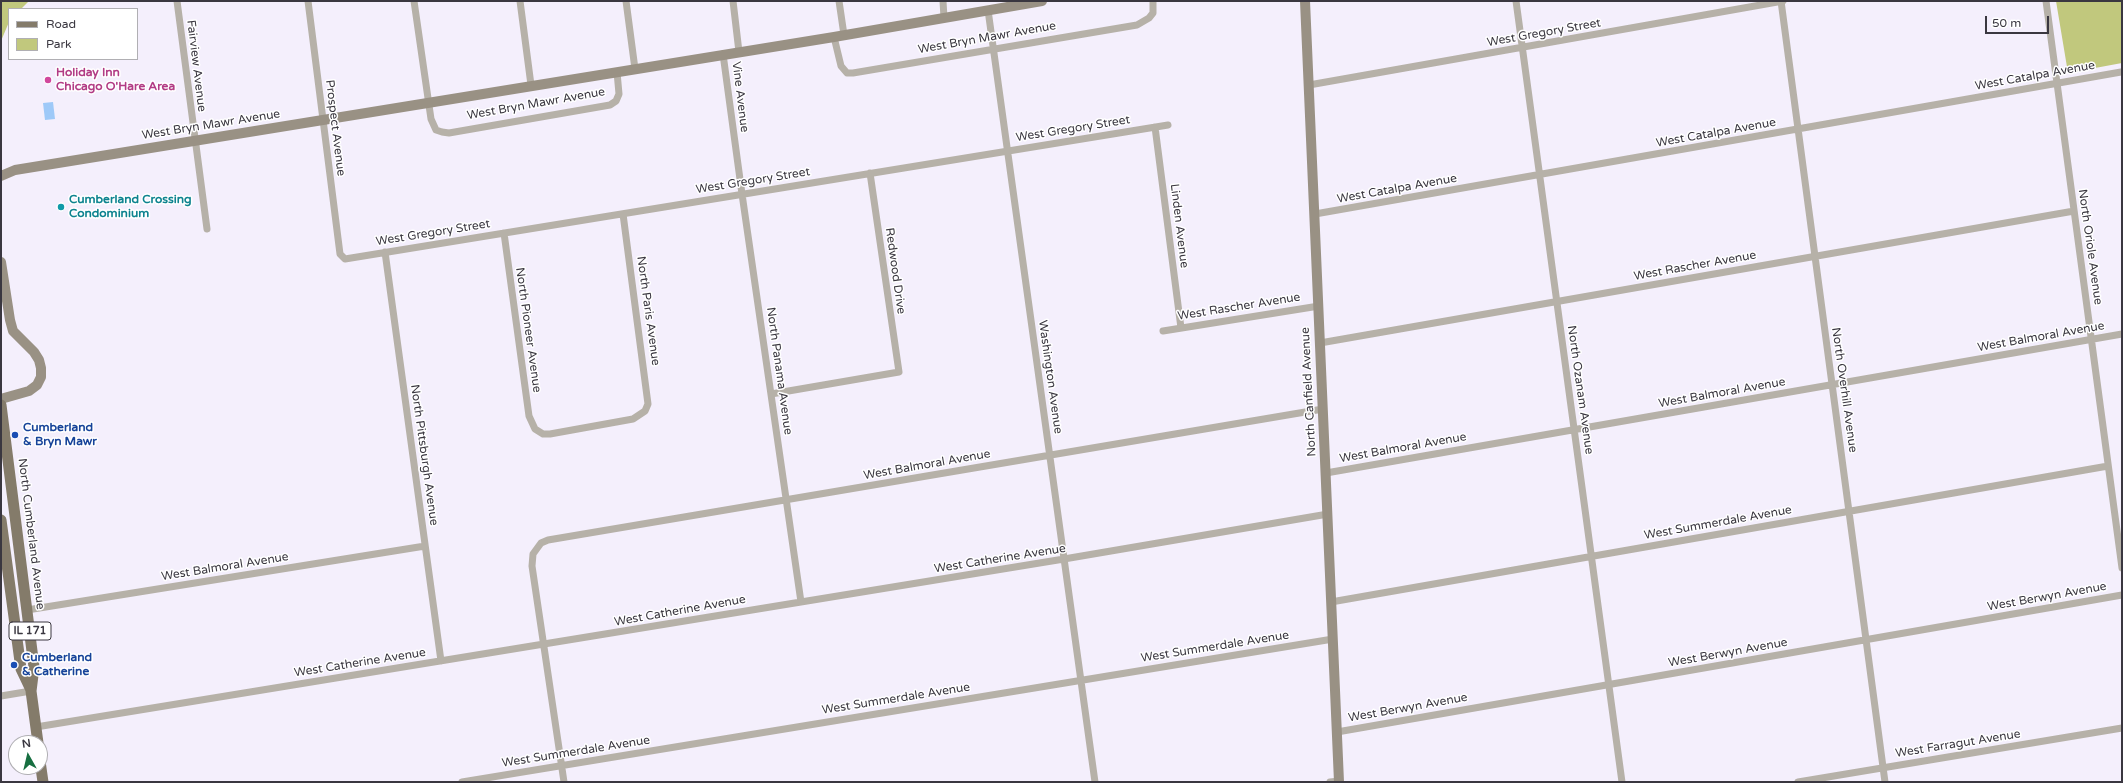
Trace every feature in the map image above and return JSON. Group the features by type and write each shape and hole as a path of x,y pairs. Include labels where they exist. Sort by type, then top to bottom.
{"main road":[{"name":"North Cumberland Avenue","path":"1,404 34,667 31,691 37,735"},
{"name":"North Cumberland Avenue","path":"1,520 21,669 31,691"}],"street":[{"name":"Fairview Avenue","path":"177,1 207,229"},
{"name":"Prospect Avenue","path":"308,1 340,254 342,258"},
{"path":"414,1 427,102"},
{"path":"520,1 531,85"},
{"path":"626,1 635,69"},
{"name":"Vine Avenue","path":"733,1 739,52"},
{"path":"839,36 840,1"},
{"path":"943,1 944,18"},
{"name":"West Bryn Mawr Avenue","path":"1,176 15,170 839,36 1042,1"},
{"name":"West Bryn Mawr Avenue","path":"839,36 840,66 847,73 994,50 1137,25 1149,18 1153,12 1153,1"},
{"name":"North Canfield Avenue","path":"1305,1 1337,732 1336,782"},
{"name":"North Ozanam Avenue","path":"1516,1 1622,782"},
{"name":"West Gregory Street","path":"1309,85 1782,1"},
{"name":"North Overhill Avenue","path":"1782,1 1885,782"},
{"name":"North Oriole Avenue","path":"2046,1 2122,568"},
{"name":"Washington Avenue","path":"988,10 1095,782"},
{"name":"Vine Avenue","path":"723,54 735,142"},
{"name":"West Bryn Mawr Avenue","path":"427,102 431,119 436,130 442,132 456,132 610,105 616,101 619,94 617,72"},
{"name":"West Catalpa Avenue","path":"1315,214 2121,72"},
{"name":"West Gregory Street","path":"342,258 1168,125"},
{"name":"Linden Avenue","path":"1155,127 1181,328"},
{"name":"North Panama Avenue","path":"735,142 801,602"},
{"name":"Redwood Drive","path":"771,394 899,372 870,173"},
{"name":"West Rascher Avenue","path":"1320,343 2074,211"},
{"name":"North Paris Avenue","path":"535,428 543,434 550,434 633,419 645,411 648,404 649,395 622,214"},
{"name":"North Pioneer Avenue","path":"504,233 529,416 535,428"},
{"name":"North Pittsburgh Avenue","path":"385,252 441,661"},
{"path":"1,262 13,331 34,352 39,360 41,368 41,377 37,385 29,391 1,399"},
{"name":"West Rascher Avenue","path":"1163,331 1319,306"},
{"name":"West Balmoral Avenue","path":"1326,473 2122,334"},
{"name":"West Balmoral Avenue","path":"544,645 532,566 533,554 537,548 548,540 1323,409"},
{"name":"West Summerdale Avenue","path":"1331,602 2108,466"},
{"name":"West Catherine Avenue","path":"36,727 544,645 1328,514"},
{"name":"West Balmoral Avenue","path":"27,610 425,546"},
{"name":"West Berwyn Avenue","path":"1337,732 2122,595"},
{"name":"West Summerdale Avenue","path":"462,782 1333,638"},
{"path":"544,645 564,782"},
{"path":"1,696 31,691"},
{"name":"West Farragut Avenue","path":"1798,782 2122,728"}],"green space":[{"path":"1,1 29,1 22,8 8,8 8,24 1,41"},
{"path":"2056,1 2122,1 2122,63 2068,73"}],"water":[{"path":"53,102 55,119 45,120 43,103"}],"place":[{"name":"Holiday Inn Chicago O'Hare Area","path":"48,80"},
{"name":"Cumberland Crossing Condominium","path":"61,207"},
{"name":"Cumberland & Bryn Mawr","path":"15,435"},
{"name":"Cumberland & Catherine","path":"14,665"}]}
